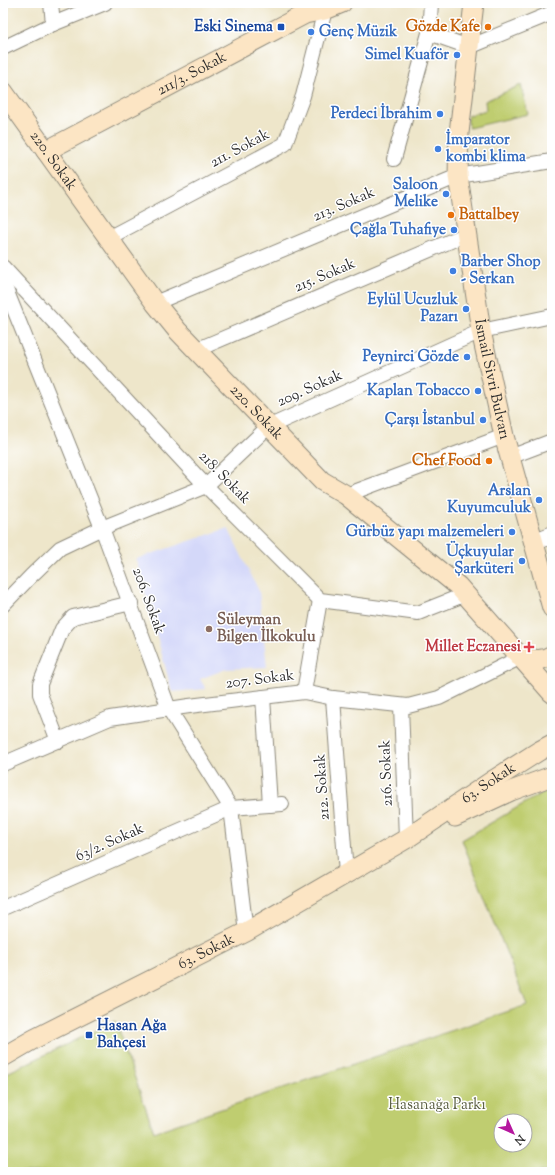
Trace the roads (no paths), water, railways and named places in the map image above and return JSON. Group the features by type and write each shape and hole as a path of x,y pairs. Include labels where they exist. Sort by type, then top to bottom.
{"main road":[{"name":"İsmail Sivri Bulvarı","path":"474,3 459,133 458,176 481,331 504,436 552,608"},
{"name":"211/3. Sokak","path":"46,151 303,9 336,5"},
{"name":"220. Sokak","path":"3,91 155,303 177,330 322,481 346,495 458,586 552,693"},
{"path":"521,657 540,660 548,658 552,655"},
{"name":"63. Sokak","path":"3,1057 41,1036 246,932 406,839 495,779 552,744"},
{"name":"63. Sokak","path":"406,839 511,791 552,776"}],"street":[{"path":"51,3 53,24"},
{"path":"3,48 53,24 105,3"},
{"path":"394,159 429,33 431,3"},
{"name":"211. Sokak","path":"108,238 285,144 336,5"},
{"path":"429,33 469,47 552,13"},
{"name":"213. Sokak","path":"155,303 458,176 551,164"},
{"name":"215. Sokak","path":"196,350 467,234"},
{"name":"218. Sokak","path":"3,267 206,486 320,600"},
{"name":"206. Sokak","path":"3,282 102,528 169,709 231,808 246,932"},
{"name":"209. Sokak","path":"3,606 60,548 102,528 206,486 268,426 481,331 552,316"},
{"path":"346,495 504,436"},
{"path":"510,457 552,441"},
{"path":"534,542 552,535"},
{"path":"304,692 320,600 418,614 466,594"},
{"path":"58,741 40,694 40,684 62,629 73,617 131,603"},
{"name":"207. Sokak","path":"3,764 110,718 169,709 304,692 333,698 408,706 439,698 521,657"},
{"name":"63/2. Sokak","path":"3,908 231,808 276,805 263,697"},
{"name":"212. Sokak","path":"333,698 346,874"},
{"name":"216. Sokak","path":"401,706 406,839"}],"place":[{"name":"Eski Sinema","path":"281,27"},
{"name":"Gözde Kafe","path":"488,27"},
{"name":"Genç Müzik","path":"311,32"},
{"name":"Simel Kuaför","path":"457,55"},
{"name":"Perdeci İbrahim","path":"440,114"},
{"name":"İmparator kombi klima","path":"438,149"},
{"name":"Saloon Melike","path":"446,194"},
{"name":"Battalbey","path":"451,215"},
{"name":"Çağla Tuhafiye","path":"454,230"},
{"name":"Barber Shop - Serkan","path":"453,271"},
{"name":"Eylül Ucuzluk Pazarı","path":"466,309"},
{"name":"Peynirci Gözde","path":"467,357"},
{"name":"Kaplan Tobacco","path":"478,391"},
{"name":"Çarşı İstanbul","path":"483,420"},
{"name":"Chef Food","path":"489,461"},
{"name":"Arslan Kuyumculuk","path":"539,500"},
{"name":"Gürbüz yapı malzemeleri","path":"512,532"},
{"name":"Üçkuyular Şarküteri","path":"522,561"},
{"name":"Süleyman Bilgen İlkokulu","path":"209,629"},
{"name":"Millet Eczanesi","path":"529,647"},
{"name":"Hasan Ağa Bahçesi","path":"89,1035"}],"park label":[{"name":"Hasanağa Parkı","path":"437,1105"}]}
